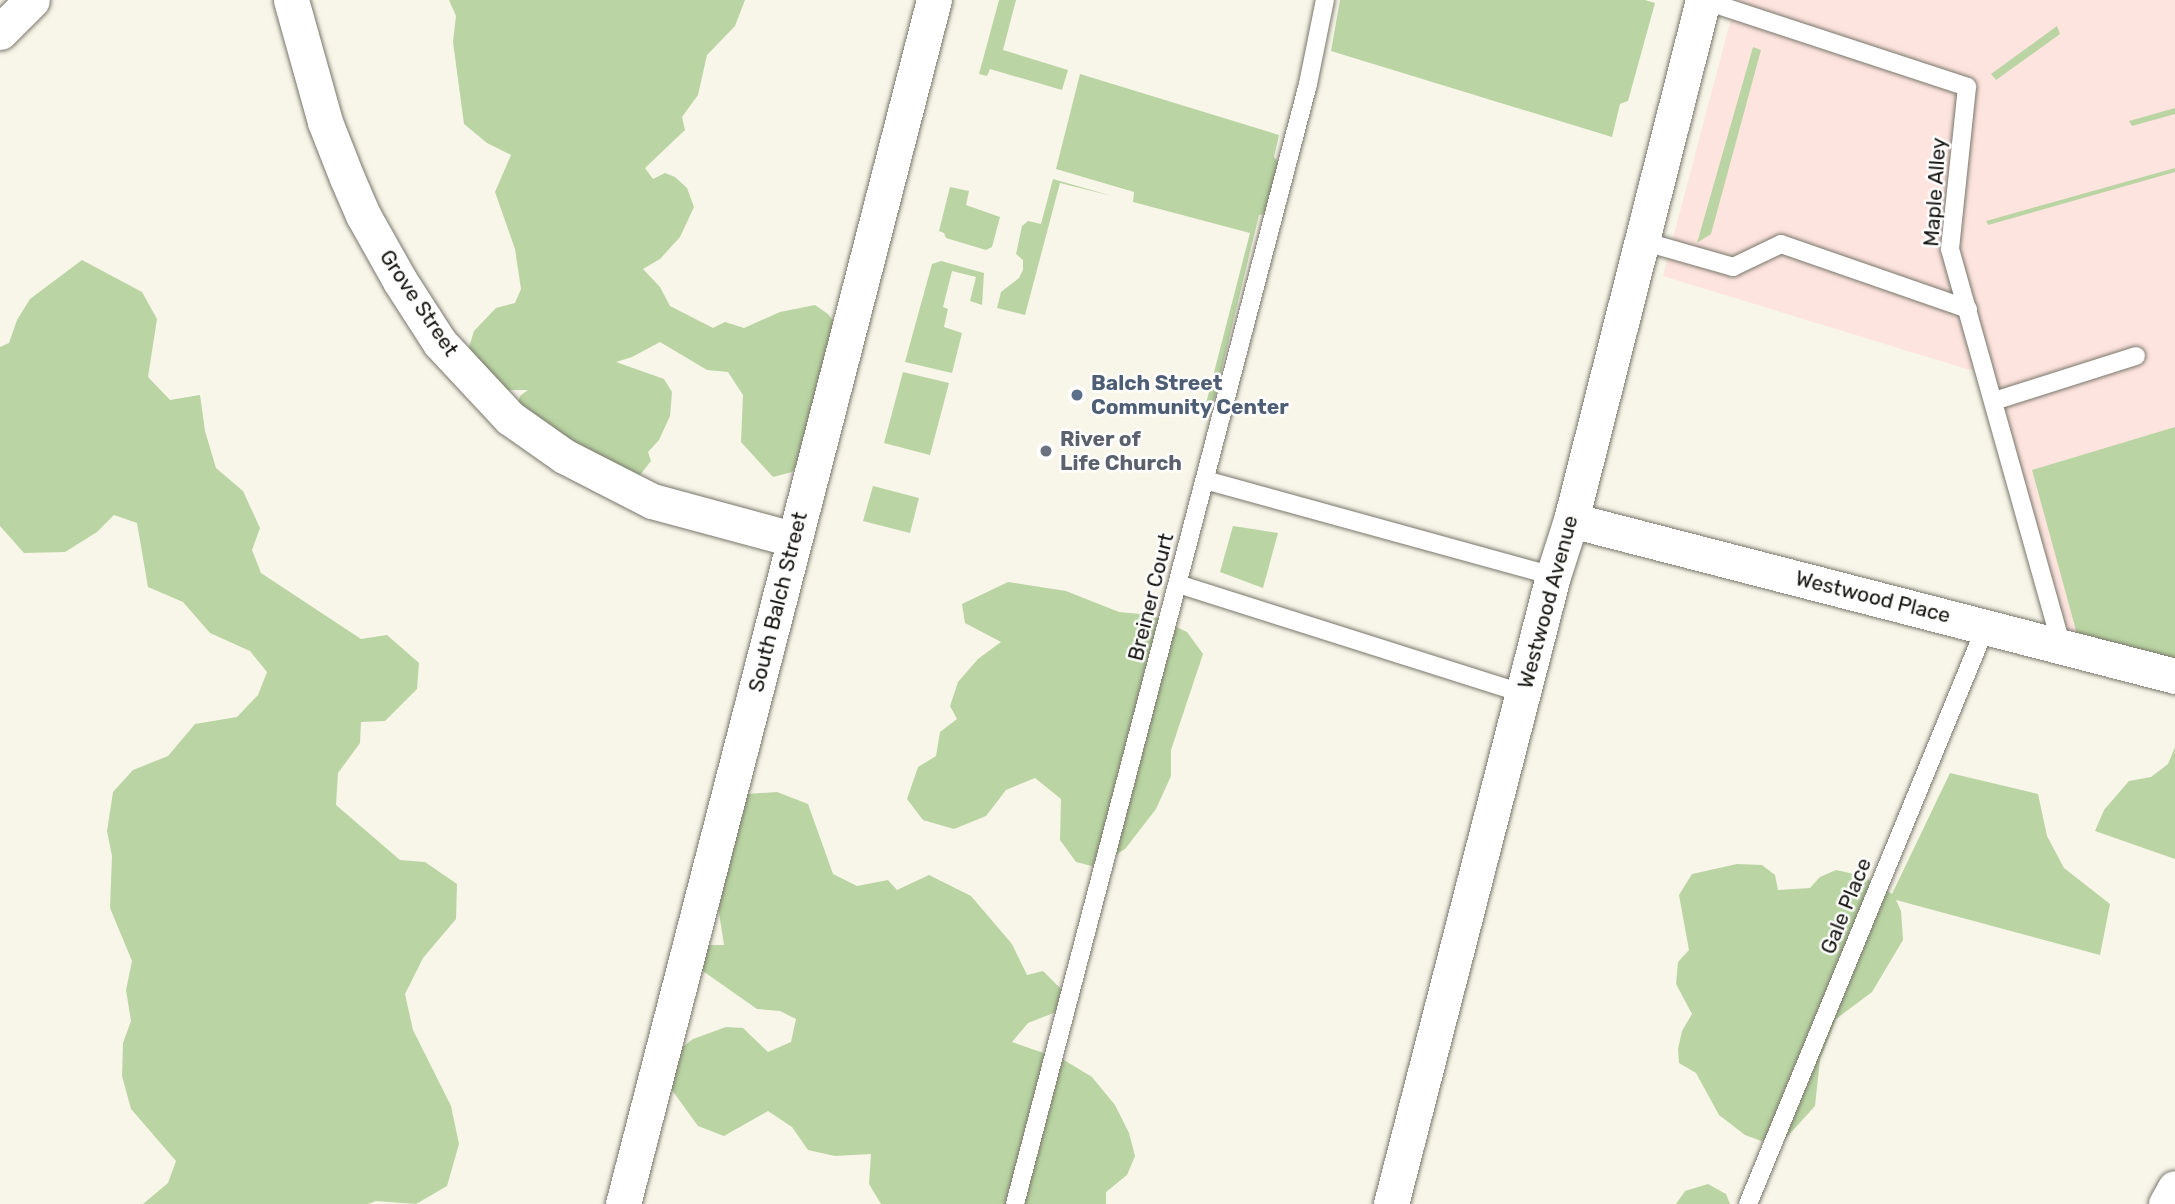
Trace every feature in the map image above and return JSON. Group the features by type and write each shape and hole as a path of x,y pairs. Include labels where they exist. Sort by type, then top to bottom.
{"street":[{"path":"0,32 32,0"},
{"name":"Grove Street","path":"291,0 325,122 358,202 400,281 440,343 510,418 564,456 652,501 793,539"},
{"name":"South Balch Street","path":"623,1204 934,0"},
{"name":"Westwood Avenue","path":"1391,1204 1553,576 1571,520 1703,0"},
{"name":"Westwood Place","path":"1571,520 2175,676"},
{"path":"2166,1204 2175,1188"}],"lane":[{"name":"Breiner Court","path":"1015,1204 1308,84 1325,0"},
{"name":"Maple Alley","path":"1703,0 1967,87 1950,249 2062,647"},
{"path":"1642,241 1733,267 1781,244 1968,309"},
{"path":"1994,401 2136,356"},
{"path":"1205,480 1553,576"},
{"path":"1178,584 1524,694"},
{"name":"Gale Place","path":"1748,1204 1986,626"}],"shaded area":[{"path":"1736,0 2175,0 2175,668 2070,642 2002,409 1984,367 1970,370 1663,276"}],"green space":[{"path":"449,0 745,0 735,26 707,55 698,95 682,117 685,130 645,168 653,179 665,173 675,177 687,188 694,207 680,237 660,259 643,269 660,287 670,306 713,328 725,322 744,328 780,312 815,305 828,314 841,331 816,385 823,408 815,441 792,472 773,477 741,442 743,395 728,372 707,370 660,342 616,362 664,379 672,392 670,416 659,440 648,452 651,461 636,480 515,414 520,396 528,390 501,390 466,357 474,331 496,308 515,303 521,289 515,249 495,192 511,155 487,143 464,124 453,42 456,16"},
{"path":"999,0 1016,0 1003,50 1068,70 1062,90 990,69 987,76 979,74"},
{"path":"1340,0 1645,0 1655,3 1628,101 1620,104 1612,137 1331,51"},
{"path":"2057,26 2060,34 1996,80 1991,74"},
{"path":"1753,47 1761,50 1711,234 1697,243"},
{"path":"1080,74 1279,135 1274,157 1282,166 1265,214 1259,215 1210,417 1203,415 1250,233 1133,202 1134,192 1056,169"},
{"path":"2175,108 2175,114 2132,126 2129,121"},
{"path":"2175,168 2175,172 1988,225 1986,221"},
{"path":"1053,179 1112,196 1060,183 1025,315 997,308 1001,292 1019,278 1023,270 1023,260 1016,254 1022,226 1028,221 1041,224"},
{"path":"950,187 969,191 966,205 1000,217 992,247 986,250 946,238 944,233 939,231"},
{"path":"82,260 142,292 157,319 148,377 170,400 200,395 205,431 216,468 243,491 260,528 252,550 261,573 361,639 387,635 419,663 417,689 385,721 361,722 360,743 338,773 336,805 400,860 425,862 457,884 456,919 423,958 405,994 413,1030 451,1106 459,1144 447,1186 416,1204 376,1201 368,1204 143,1204 168,1183 176,1161 131,1109 122,1076 123,1043 131,1021 126,990 132,961 110,908 112,856 107,831 113,792 133,770 168,756 195,724 237,717 258,695 267,672 250,651 210,633 183,602 148,587 137,523 114,515 97,532 65,552 24,553 0,526 0,347 9,343 17,320 30,299"},
{"path":"941,261 984,273 982,305 970,301 976,277 952,271 943,307 948,309 944,327 962,333 952,373 905,362 932,264"},
{"path":"903,372 949,383 930,455 884,443"},
{"path":"2175,427 2175,660 2077,634 2032,470"},
{"path":"873,486 919,498 910,533 863,521"},
{"path":"1233,526 1278,533 1263,588 1220,572"},
{"path":"1008,582 1066,591 1119,612 1151,615 1187,632 1203,654 1171,750 1171,776 1156,809 1125,849 1096,867 1076,862 1060,840 1061,799 1035,778 1006,790 986,816 954,829 923,820 907,799 918,767 936,756 940,732 957,719 950,706 958,682 978,659 1001,642 965,623 962,604"},
{"path":"2175,747 2175,859 2095,831 2104,810 2129,781 2151,777 2168,764"},
{"path":"1950,773 2038,794 2047,836 2064,868 2110,904 2100,955 1896,900 1901,911 1903,940 1872,992 1836,1019 1820,1059 1815,1106 1786,1138 1767,1143 1745,1135 1719,1115 1696,1073 1679,1063 1678,1049 1682,1031 1692,1014 1676,984 1678,962 1689,950 1679,895 1692,874 1737,864 1762,865 1775,875 1778,890 1810,888 1820,877 1836,870 1863,876 1892,894"},
{"path":"777,792 808,804 833,874 857,886 888,880 897,890 929,875 971,896 1012,944 1027,975 1043,971 1063,991 1056,1012 1028,1023 1012,1042 1064,1060 1092,1077 1115,1105 1129,1133 1135,1156 1127,1175 1106,1192 1106,1204 881,1204 869,1184 871,1154 835,1156 808,1150 792,1127 768,1111 724,1136 698,1126 669,1086 672,1055 693,1039 726,1027 743,1028 768,1052 791,1042 796,1019 780,1011 757,1009 700,969 699,953 711,945 724,945 715,887 747,794"},
{"path":"1708,1184 1726,1194 1730,1204 1676,1204 1685,1191"}],"place":[{"name":"Balch Street Community Center","path":"1077,395"},
{"name":"River of Life Church","path":"1046,451"}]}
